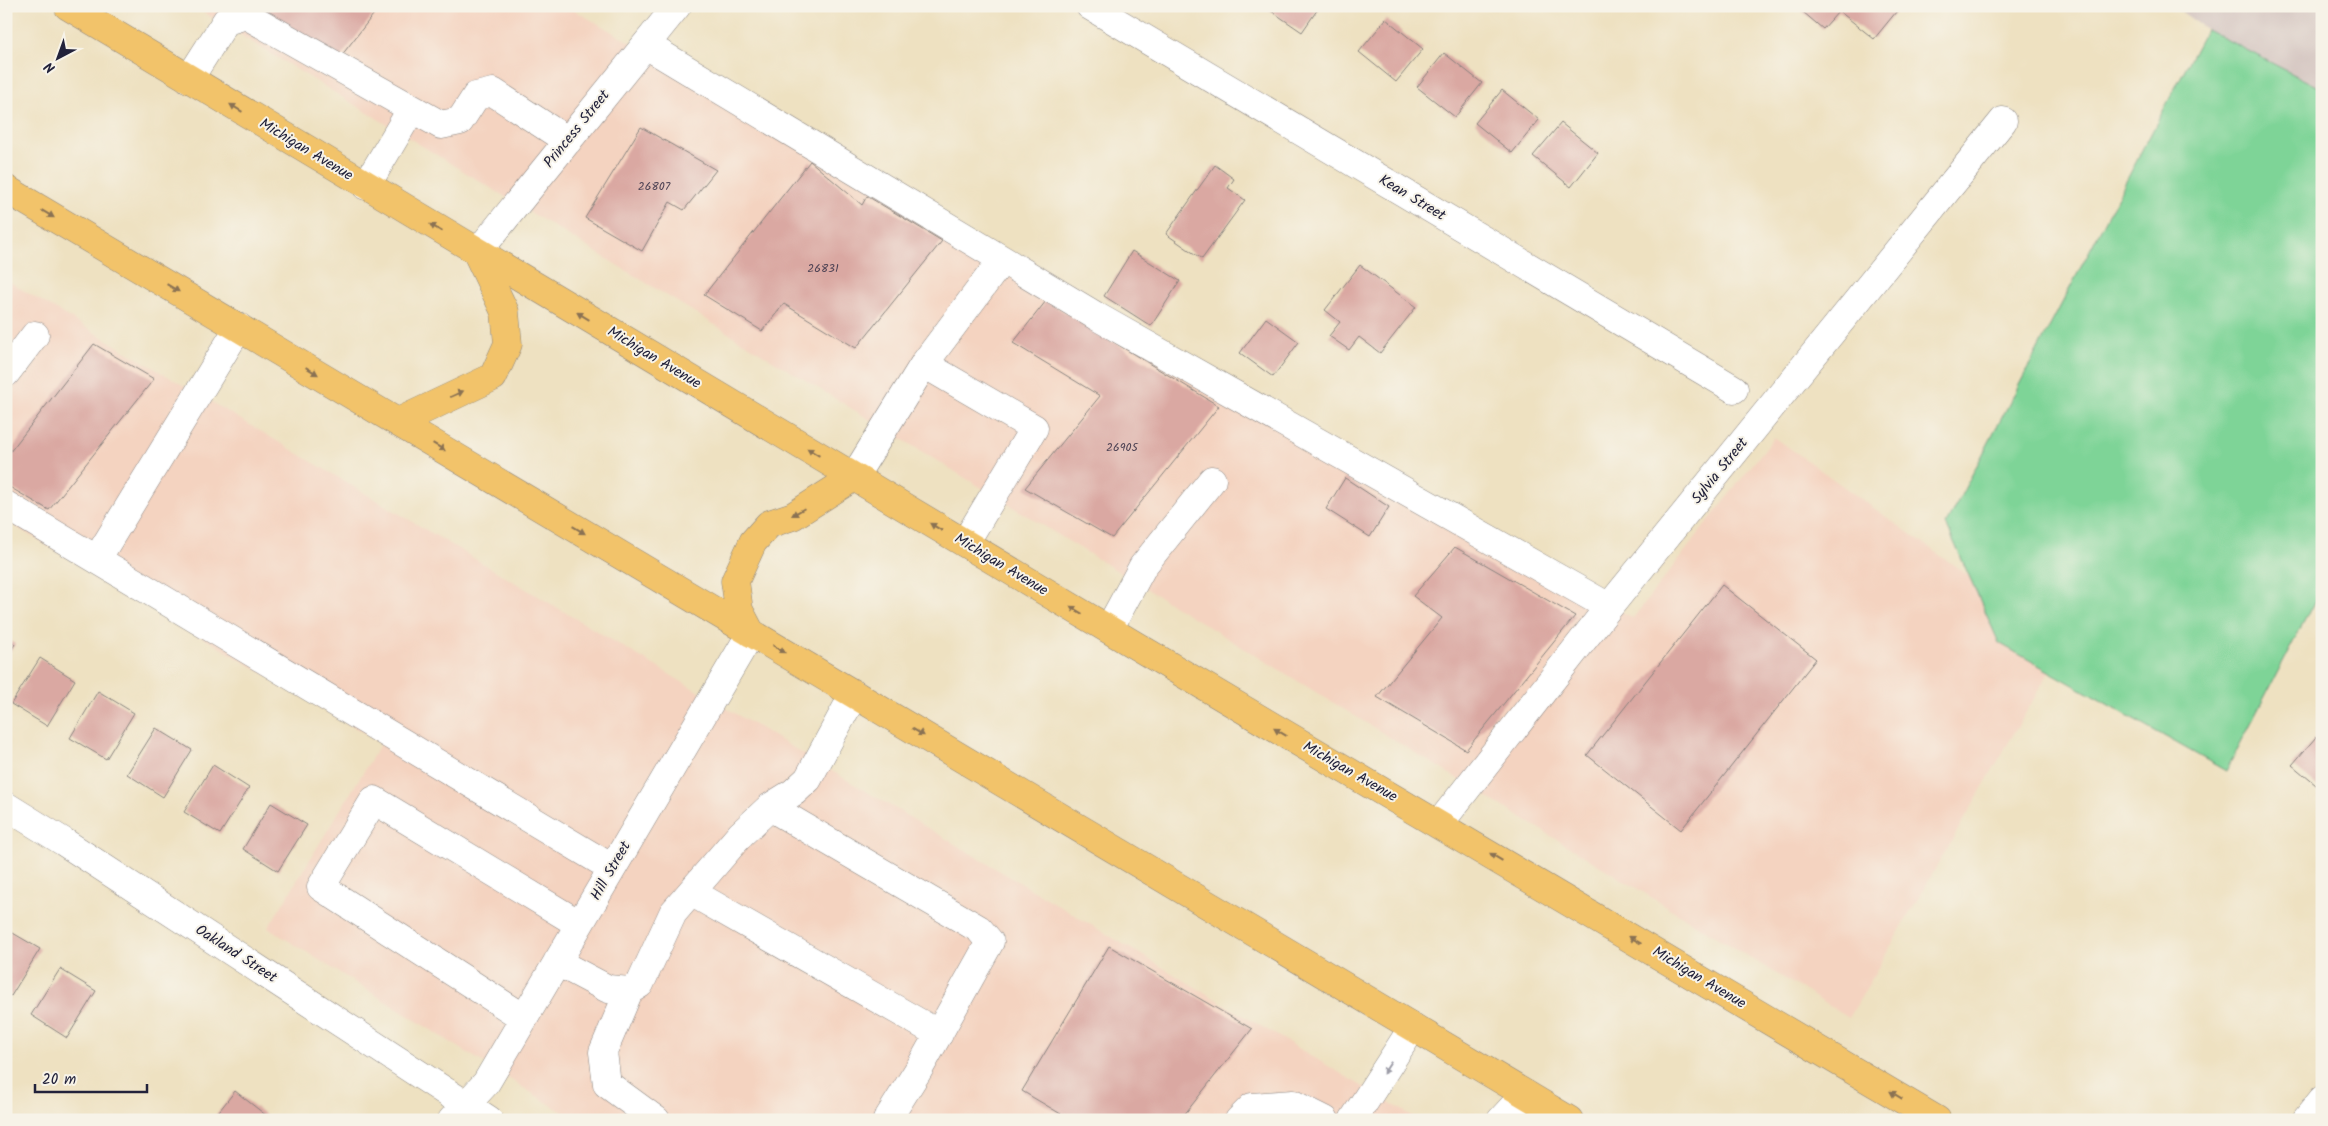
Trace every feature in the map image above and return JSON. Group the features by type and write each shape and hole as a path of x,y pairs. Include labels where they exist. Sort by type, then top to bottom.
{"main road":[{"name":"Michigan Avenue","path":"68,6 854,478 1938,1120"},
{"path":"6,189 1569,1120"},
{"path":"398,422 493,377 508,344 505,312 477,253"},
{"path":"751,633 739,610 735,581 753,542 768,524 793,516 854,478"}],"street":[{"name":"Princess Street","path":"477,253 677,6"},
{"name":"Kean Street","path":"1090,6 1734,389"},
{"path":"189,79 226,21 246,15 411,110 441,125 460,122 476,96 493,92 568,141"},
{"path":"646,45 1096,316 1609,607"},
{"path":"366,186 411,110"},
{"name":"Sylvia Street","path":"1439,824 1609,607 2003,121"},
{"path":"854,478 924,364 1002,260"},
{"path":"97,559 239,327"},
{"path":"6,374 35,335"},
{"path":"924,364 1034,428 964,543"},
{"path":"1109,629 1143,566 1212,480"},
{"path":"6,505 612,868"},
{"name":"Hill Street","path":"459,1112 486,1083 751,633"},
{"path":"656,1120 607,1084 604,1070 603,1052 629,992 640,984 673,913 741,834 770,807 794,792 808,779 854,694"},
{"path":"524,1018 321,887 374,800 579,924"},
{"name":"Oakland Street","path":"6,806 64,842 459,1112 489,1120"},
{"path":"770,807 979,929 990,942 888,1120"},
{"path":"691,892 939,1034"},
{"path":"557,962 608,989 629,992"},
{"path":"1353,1120 1413,1027"},
{"path":"1501,1120 1525,1094"},
{"path":"2306,1120 2322,1100"},
{"path":"1239,1120 1252,1107 1293,1104 1325,1120"}],"shaded area":[{"path":"193,6 567,6 1633,618 1774,437 1969,576 1999,643 2050,671 1849,1018"},
{"path":"2173,6 2322,6 2322,89 2206,29"},
{"path":"6,280 1419,1120 575,1120 268,928 381,743 6,521"}],"green space":[{"path":"2206,29 2322,89 2322,587 2226,771 1999,643 1946,524"}],"building":[{"path":"252,6 380,6 338,60"},
{"path":"1264,6 1320,6 1302,32"},
{"path":"1796,6 1901,6 1874,39 1839,11 1823,29"},
{"path":"1386,19 1423,49 1396,82 1359,52"},
{"path":"1444,53 1482,83 1455,117 1417,87"},
{"path":"1502,90 1539,120 1512,153 1475,123"},
{"path":"1561,123 1598,153 1571,187 1533,156"},
{"path":"641,127 716,170 684,210 670,202 642,251 585,218"},
{"path":"810,161 862,205 867,196 942,241 856,348 784,304 762,331 704,295"},
{"path":"1215,165 1234,179 1228,188 1245,200 1202,259 1166,234"},
{"path":"1132,251 1180,281 1151,326 1104,296"},
{"path":"1360,265 1416,307 1380,353 1359,337 1349,350 1329,336 1340,322 1325,310"},
{"path":"1046,301 1219,406 1112,538 1025,488 1100,396 1013,343"},
{"path":"1266,318 1299,342 1273,377 1240,353"},
{"path":"94,344 154,379 49,510 6,485 6,457"},
{"path":"1345,478 1389,507 1370,537 1326,509"},
{"path":"1455,547 1575,616 1466,750 1377,697 1442,618 1413,596"},
{"path":"1722,585 1816,659 1681,830 1587,755"},
{"path":"6,639 15,644 6,658"},
{"path":"40,658 75,680 47,726 11,704"},
{"path":"98,691 134,713 106,759 70,738"},
{"path":"156,728 192,750 163,797 127,774"},
{"path":"2316,737 2322,742 2322,790 2292,765"},
{"path":"213,765 249,788 220,834 184,812"},
{"path":"271,803 307,825 278,871 243,849"},
{"path":"6,929 40,949 11,996 6,993"},
{"path":"1109,946 1252,1029 1180,1120 1071,1120 1022,1091"},
{"path":"60,969 96,991 67,1038 31,1015"},
{"path":"235,1091 272,1120 212,1120"}]}
